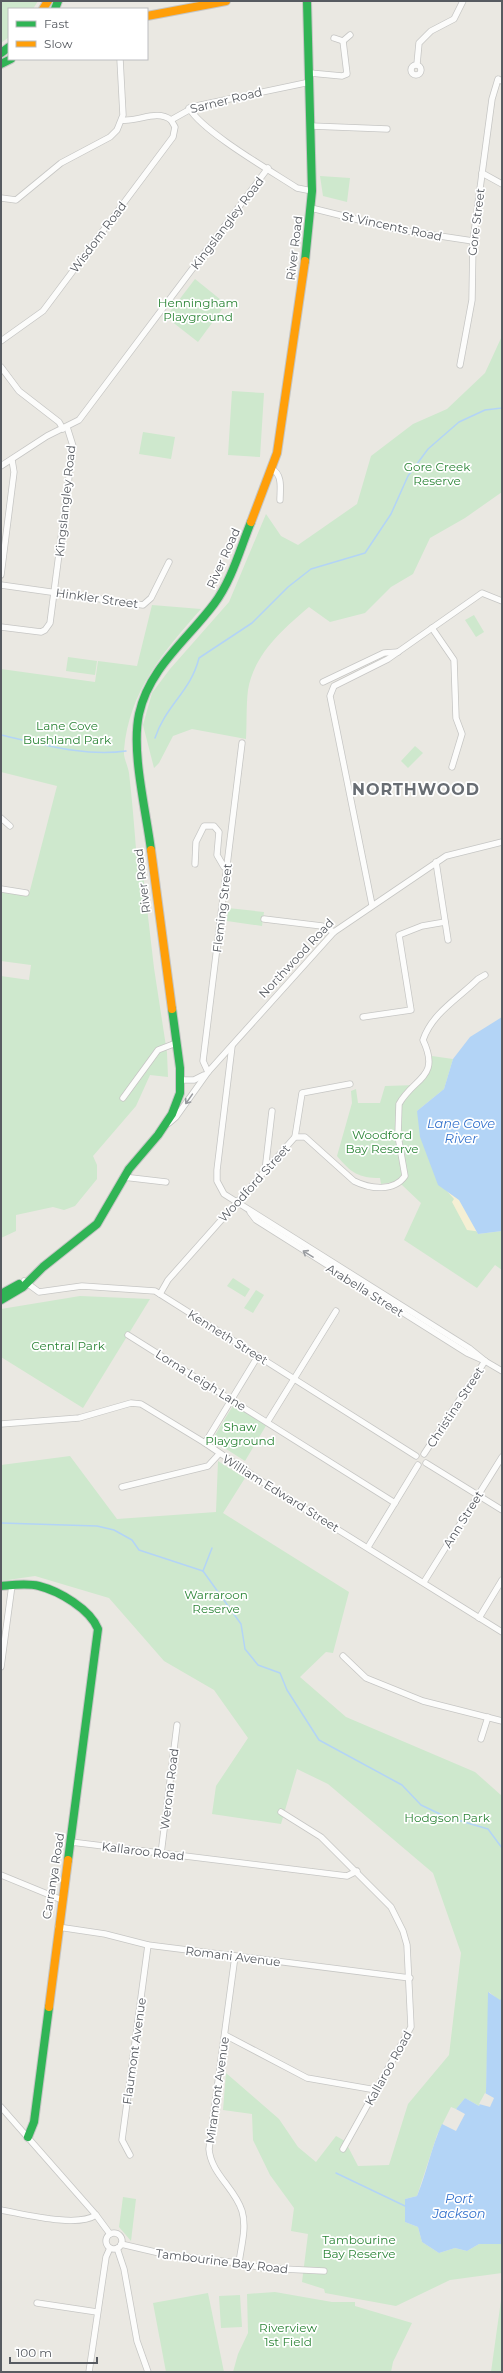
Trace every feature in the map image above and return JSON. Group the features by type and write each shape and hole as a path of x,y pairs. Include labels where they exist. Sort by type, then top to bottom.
{"main road":[{"path":"148,16 226,1"},
{"name":"River Road","path":"167,1124 178,1102 181,1080 137,746 139,714 147,689 157,670 214,604 228,581 272,468 305,266 311,208 311,126 307,1"},
{"name":"Northwood Road","path":"1,1300 12,1295 43,1267 97,1224 124,1177 167,1124"},
{"name":"Northwood Road","path":"1,1294 26,1282"},
{"path":"1,1586 12,1585"},
{"name":"Carranya Road","path":"12,1585 39,1586 68,1601 93,1618 98,1629 71,1842 58,1927 34,2122 28,2137"}],"street":[{"path":"417,64 419,44 431,31 454,20 463,1"},
{"path":"334,38 343,42 350,35"},
{"name":"Sarner Road","path":"171,120 189,108 310,78 342,76 347,74 343,42"},
{"path":"1,198 16,200 61,163 110,137 117,130 122,120 120,60"},
{"name":"Gore Street","path":"460,365 472,300 473,241 492,99 500,80"},
{"path":"189,108 198,121 297,188 312,191"},
{"path":"122,120 132,121 160,115 171,120"},
{"name":"Wisdom Road","path":"1,340 43,311 173,137 174,127 171,120"},
{"path":"311,126 387,129"},
{"name":"Kingslangley Road","path":"1,627 35,632 45,630 50,623 73,446 65,428 76,422 89,407 268,168"},
{"path":"482,173 502,184"},
{"name":"St Vincents Road","path":"311,208 400,230 473,241"},
{"path":"1,367 19,391 65,428 47,436 1,466"},
{"path":"1,575 14,472 12,460"},
{"path":"272,468 280,477 280,500"},
{"name":"Hinkler Street","path":"1,585 143,605 150,598 169,562"},
{"path":"372,905 330,696 334,686 388,659 482,593 502,601"},
{"path":"432,628 454,660 456,718 462,734 452,767"},
{"path":"323,682 384,653 398,652"},
{"name":"Fleming Street","path":"208,1072 203,1061 242,743"},
{"path":"1,818 10,826"},
{"path":"194,864 196,842 204,826 214,826 219,832 217,855 224,867 227,868"},
{"name":"Northwood Road","path":"167,1124 176,1117 208,1072 334,932 436,862 454,852 502,842"},
{"path":"436,862 448,940"},
{"path":"1,888 26,892"},
{"path":"264,919 322,926 334,932"},
{"path":"363,1018 411,1010 399,935 422,926 445,922"},
{"name":"Woodford Street","path":"160,1294 168,1280 295,1137 305,1137 354,1181 362,1185 371,1187 395,1186 405,1176 398,1136 398,1104 427,1074 430,1064 430,1056 423,1040 426,1030 442,1010 478,979 485,975"},
{"path":"123,1098 158,1050 176,1043"},
{"name":"Arabella Street","path":"232,1046 216,1177 220,1190 236,1204 250,1212 256,1220 467,1354 485,1361 502,1371"},
{"name":"Northwood Road","path":"181,1080 198,1079 208,1072"},
{"path":"295,1137 302,1093 350,1084"},
{"path":"265,1171 272,1111"},
{"path":"124,1177 166,1182"},
{"name":"Kenneth Street","path":"26,1282 36,1291 43,1292 82,1286 155,1291 416,1456"},
{"path":"268,1422 336,1311"},
{"name":"Lorna Leigh Lane","path":"128,1334 233,1399 395,1503"},
{"path":"205,1443 258,1356"},
{"name":"Christina Street","path":"424,1454 485,1361"},
{"name":"William Edward Street","path":"1,1424 79,1418 131,1404 141,1404 205,1443 219,1454 502,1632"},
{"path":"122,1487 208,1466 219,1454"},
{"path":"368,1547 418,1465 416,1456 424,1454 427,1459 426,1463"},
{"name":"Ann Street","path":"424,1582 502,1457"},
{"path":"418,1465 426,1463 502,1510"},
{"path":"479,1618 502,1580"},
{"path":"1,1667 12,1585"},
{"path":"343,1656 366,1678 423,1701 502,1721"},
{"path":"481,1739 488,1717"},
{"name":"Werona Road","path":"161,1854 177,1725"},
{"name":"Kallaroo Road","path":"281,1812 316,1832 362,1876 396,1915 405,1939 410,1978 412,2027 342,2149"},
{"name":"Kallaroo Road","path":"71,1842 347,1876 357,1871"},
{"path":"1,1875 62,1900"},
{"name":"Romani Avenue","path":"58,1927 105,1934 148,1945 410,1978"},
{"name":"Flaumont Avenue","path":"130,2155 122,2140 148,1945"},
{"name":"Miramont Avenue","path":"235,1956 209,2149 211,2162 242,2210 243,2230 239,2263"},
{"path":"225,2035 307,2078 376,2090"},
{"path":"1,2107 96,2215 110,2234 119,2235 119,2246 137,2341 148,2372"},
{"path":"1,2210 76,2221 90,2219 96,2215"},
{"path":"89,2372 106,2257 110,2248 106,2242 110,2234"},
{"name":"Tambourine Bay Road","path":"110,2248 119,2246 168,2255 239,2263 271,2269 324,2272"},
{"path":"37,2303 98,2312"}],"green space":[{"path":"1,1 38,1 34,8 8,8 8,38 1,43"},
{"path":"320,176 350,178 347,202 323,196"},
{"name":"Henningham Playground","path":"195,279 226,304 198,342 166,317"},
{"name":"Gore Creek Reserve","path":"502,336 502,492 465,518 430,538 413,574 391,587 365,613 330,622 309,607 289,624 263,654 251,677 247,696 246,739 192,729 173,736 159,763 154,768 143,725 152,693 170,669 229,602 266,514 281,536 298,545 357,504 371,456 413,424 447,409 485,373"},
{"path":"232,391 264,393 260,457 228,455"},
{"path":"143,432 175,437 171,459 139,454"},
{"name":"Lane Cove Bushland Park","path":"152,605 201,609 174,640 150,673 133,709 127,729 124,750 124,756 129,773 136,849 141,856 154,968 167,1053 168,1077 150,1075 136,1106 93,1156 97,1165 97,1179 75,1206 64,1210 53,1207 16,1215 16,1231 1,1238 1,976 29,980 31,965 1,961 1,891 29,894 57,786 1,772 1,669 95,682 98,661 137,666"},
{"path":"474,615 484,632 476,637 465,620"},
{"path":"68,657 97,661 95,675 66,671"},
{"path":"415,746 423,753 408,768 401,761"},
{"path":"228,908 264,912 262,926 227,921"},
{"name":"Woodford Bay Reserve","path":"432,1056 453,1059 444,1089 417,1111 459,1200 478,1234 502,1231 502,1270 495,1265 477,1288 404,1240 421,1203 402,1185 394,1182 381,1184 380,1178 361,1176 347,1167 337,1156 352,1103 351,1091 356,1089 358,1103 380,1103 385,1086 417,1085 428,1074"},
{"path":"233,1278 250,1289 245,1297 227,1286"},
{"path":"256,1290 264,1295 253,1313 244,1308"},
{"name":"Central Park","path":"80,1296 150,1299 83,1408 1,1357 1,1309"},
{"name":"Shaw Playground","path":"234,1404 267,1424 245,1461 212,1440"},
{"path":"70,1456 117,1519 216,1512 218,1461 245,1478 223,1513 349,1592 333,1653 326,1652 300,1677 346,1717 475,1772 502,1796 502,1998 500,2001 489,1992 486,2092 479,2106 465,2098 456,2109 451,2107 437,2135 417,2196 405,2199 405,2222 418,2227 422,2242 439,2253 455,2248 467,2251 479,2244 502,2244 502,2273 450,2280 396,2306 325,2293 324,2289 302,2282 308,2234 291,2231 294,2208 270,2175 253,2140 252,2114 223,2110 226,2073 279,2119 298,2147 316,2162 336,2136 345,2141 358,2166 389,2165 408,2104 449,2055 461,1953 433,1873 328,1784 297,1769 281,1824 212,1814 216,1786 248,1738 214,1690 164,1661 109,1598 35,1576 1,1581 1,1465"},
{"path":"123,2197 136,2199 131,2241 119,2227"},
{"name":"Riverview 1st Field","path":"275,2292 332,2302 355,2302 355,2306 412,2323 393,2362 391,2372 233,2372 238,2354 248,2333 247,2294"},
{"path":"208,2293 224,2372 166,2372 153,2303"},
{"path":"502,2293 502,2372 491,2372"},
{"path":"240,2295 242,2327 221,2328 219,2296"}],"sand":[{"path":"445,1189 456,1190 482,1232 467,1230 452,1202 454,1199"}],"water":[{"name":"Lane Cove River","path":"502,1017 502,1231 478,1234 459,1200 438,1185 420,1137 417,1111 444,1089 453,1059 470,1037"},
{"name":"Port Jackson","path":"488,1992 500,2000 502,1998 502,2244 479,2244 467,2251 455,2248 439,2253 422,2242 418,2227 405,2222 405,2199 417,2196 442,2124 456,2131 465,2114 456,2109 465,2098 479,2106 486,2092"}],"pier":[{"path":"485,2093 494,2098 490,2107 479,2104"}],"waterway":[{"path":"155,738 165,716 190,680 199,658 252,623 288,587 311,569 365,553 391,514 408,476 428,449 459,422 485,410 502,408"},
{"path":"1,735 63,749 95,752 126,751"},
{"path":"1,1523 97,1526 114,1530 132,1540 139,1550 203,1571 241,1624 245,1649 258,1665 280,1673 287,1690 319,1740 402,1785 421,1805 444,1816 488,1829 502,1848"},
{"path":"203,1571 212,1548"},
{"path":"336,2173 405,2206"}],"traffic: fast":[{"path":"55,8 58,1"},
{"path":"305,261 312,191 307,1"},
{"path":"1,53 8,48"},
{"path":"1,64 9,60"},
{"path":"151,850 138,763 137,729 139,714 151,682 160,668 214,604 226,585 251,522"},
{"path":"1,1300 23,1287 43,1267 97,1224 129,1169 158,1135 172,1114 180,1093 180,1068 172,1009"},
{"path":"1,1294 19,1284"},
{"path":"1,1586 20,1584 47,1588 81,1608 94,1622 98,1629 68,1860"},
{"path":"28,2137 34,2122 49,2007"}],"traffic: slow":[{"path":"44,8 48,1"},
{"path":"148,16 226,1"},
{"path":"251,522 277,453 305,261"},
{"path":"151,850 172,1009"},
{"path":"49,2007 68,1860"}],"district":[{"name":"NORTHWOOD","path":"416,789"}],"park label":[{"name":"Warraroon Reserve","path":"216,1601"},
{"name":"Hodgson Park","path":"447,1817"},
{"name":"Tambourine Bay Reserve","path":"359,2246"}]}
